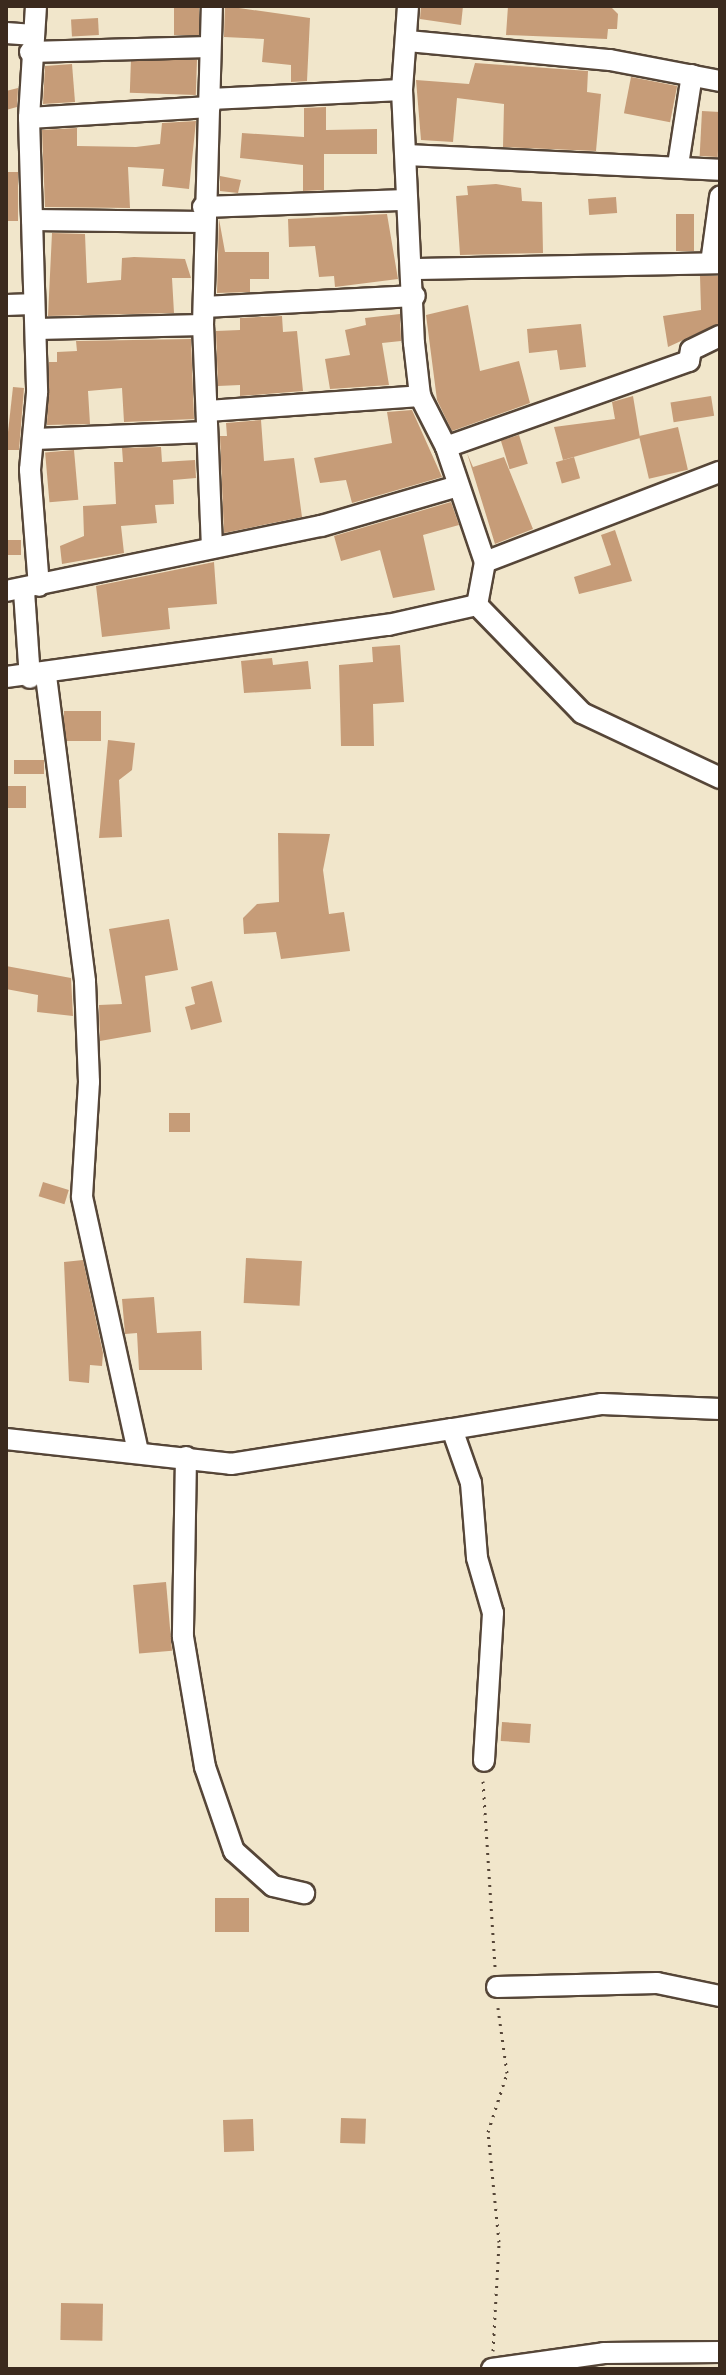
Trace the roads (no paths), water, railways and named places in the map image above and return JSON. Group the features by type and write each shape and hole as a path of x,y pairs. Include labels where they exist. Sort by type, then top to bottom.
{"street":[{"path":"36,6 29,118 31,304 37,329 23,589 85,982 89,1082 82,1197 138,1451"},
{"path":"212,6 203,215 207,411 204,432 212,548"},
{"path":"408,6 408,41 402,90 420,396 446,447 485,562 477,605"},
{"path":"6,33 32,43 209,47"},
{"path":"408,41 720,81"},
{"path":"678,165 692,75"},
{"path":"29,118 402,90"},
{"path":"406,155 678,165 720,170"},
{"path":"414,269 715,263 720,197"},
{"path":"32,220 203,215 407,200"},
{"path":"37,329 415,296"},
{"path":"6,305 31,304"},
{"path":"446,447 689,361 691,350 720,336"},
{"path":"207,411 420,396"},
{"path":"33,439 204,432"},
{"path":"485,562 720,472"},
{"path":"23,589 212,548 458,486"},
{"path":"6,677 38,677 388,625 477,605"},
{"path":"477,605 582,713 720,778"},
{"path":"6,1439 138,1451 231,1464 602,1404 720,1409"},
{"path":"452,1429 471,1483 477,1558 493,1613 484,1761"},
{"path":"186,1457 183,1637 205,1767 234,1851 273,1886 304,1893"},
{"path":"497,1987 657,1983 720,1996"},
{"path":"493,2361 604,2353 720,2352"}]}
